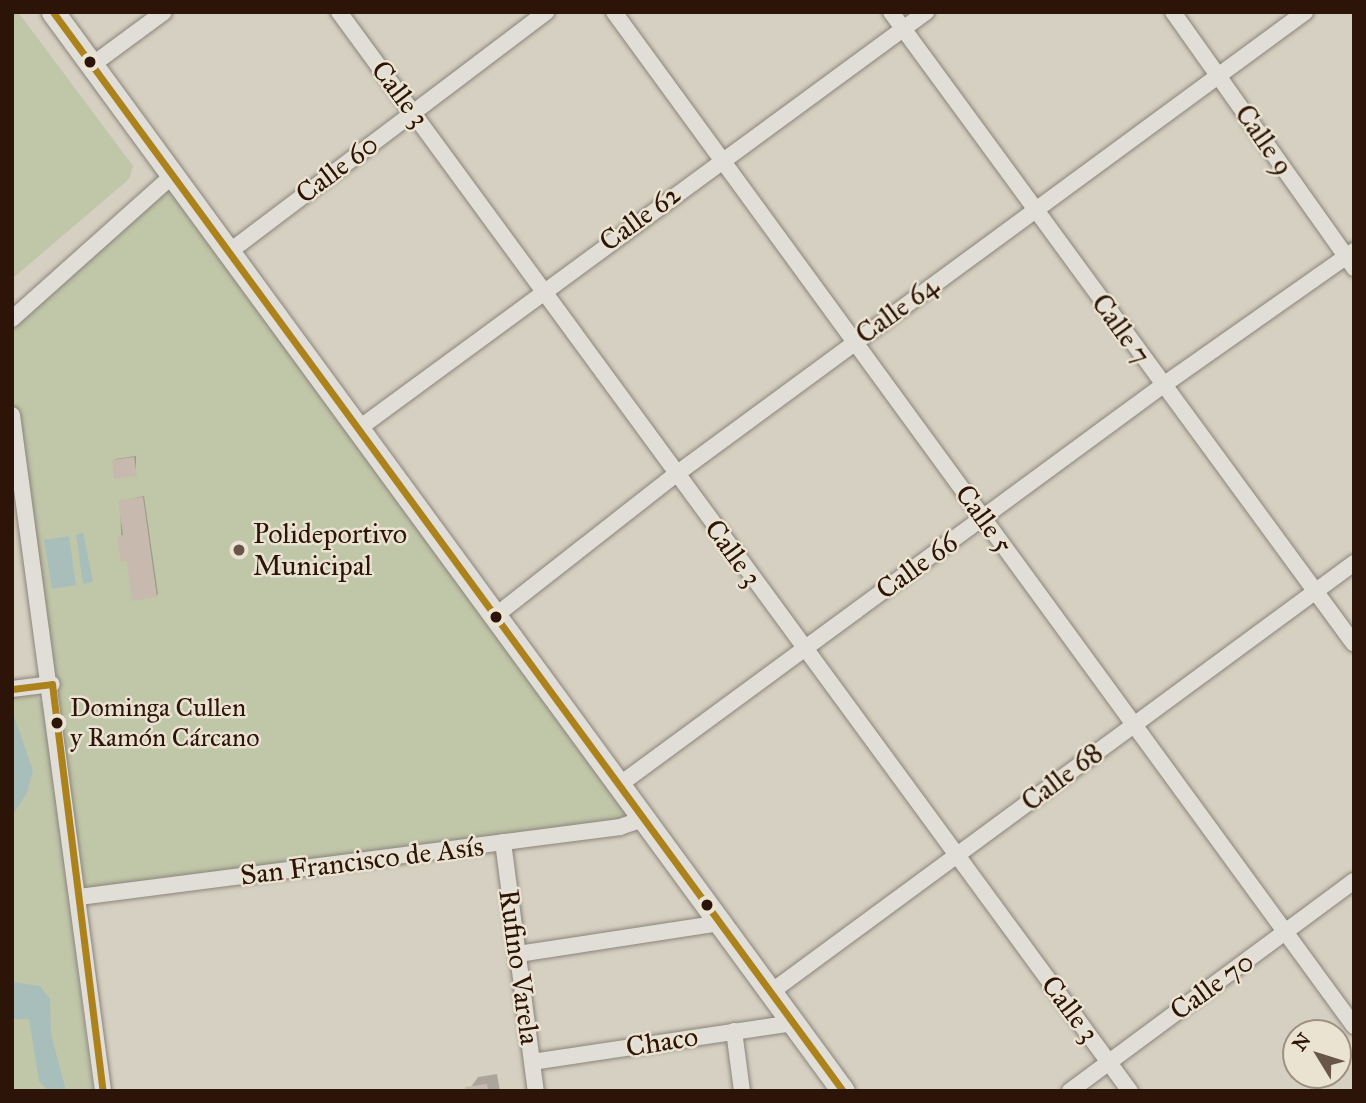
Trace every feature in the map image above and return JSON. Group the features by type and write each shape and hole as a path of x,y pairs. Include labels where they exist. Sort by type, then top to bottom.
{"street":[{"path":"53,12 843,1091"},
{"path":"92,65 164,12"},
{"name":"Calle 3","path":"339,12 544,289 675,475 1130,1091"},
{"name":"Calle 60","path":"229,251 546,12"},
{"name":"Calle 5","path":"614,12 1354,1026"},
{"name":"Calle 7","path":"891,12 1162,386 1354,644"},
{"name":"Calle 62","path":"359,429 722,158 926,12"},
{"name":"Calle 9","path":"1173,12 1351,259"},
{"name":"Calle 64","path":"495,616 675,475 1305,12"},
{"path":"12,319 173,175"},
{"name":"Calle 66","path":"619,785 1162,386 1351,259"},
{"path":"12,415 52,684 103,1091"},
{"name":"Calle 68","path":"771,992 1354,564"},
{"path":"12,690 52,684"},
{"name":"San Francisco de Asís","path":"79,897 620,827 643,819"},
{"name":"Rufino Varela","path":"503,842 536,1091"},
{"name":"Calle 70","path":"1070,1091 1354,881"},
{"path":"517,954 720,923"},
{"name":"Chaco","path":"532,1062 793,1023"},
{"path":"734,1031 742,1091"}],"green space":[{"path":"12,12 18,12 133,166 129,179 12,279"},
{"name":"Polideportivo Municipal","path":"173,175 643,819 79,897 12,415 12,319"},
{"path":"36,695 44,705 93,1091 12,1091 12,697"}],"water":[{"path":"83,532 93,582 83,584 76,535"},
{"path":"69,536 76,585 52,589 44,540"},
{"path":"13,713 33,771 27,793 12,816"},
{"path":"12,982 40,986 50,999 51,1034 66,1091 48,1091 39,1081 29,1019 12,1019"}],"building":[{"path":"134,457 137,476 114,479 112,460"},
{"path":"143,497 157,597 132,601 127,561 121,562 117,536 123,535 118,500"},
{"path":"487,1084 488,1091 466,1091 465,1087"}],"transit line":[{"path":"53,12 843,1091"},
{"path":"12,689 52,684 103,1091"}],"place":[{"name":"Polideportivo Municipal","path":"239,550"},
{"name":"Dominga Cullen y Ramón Cárcano","path":"57,723"}]}
